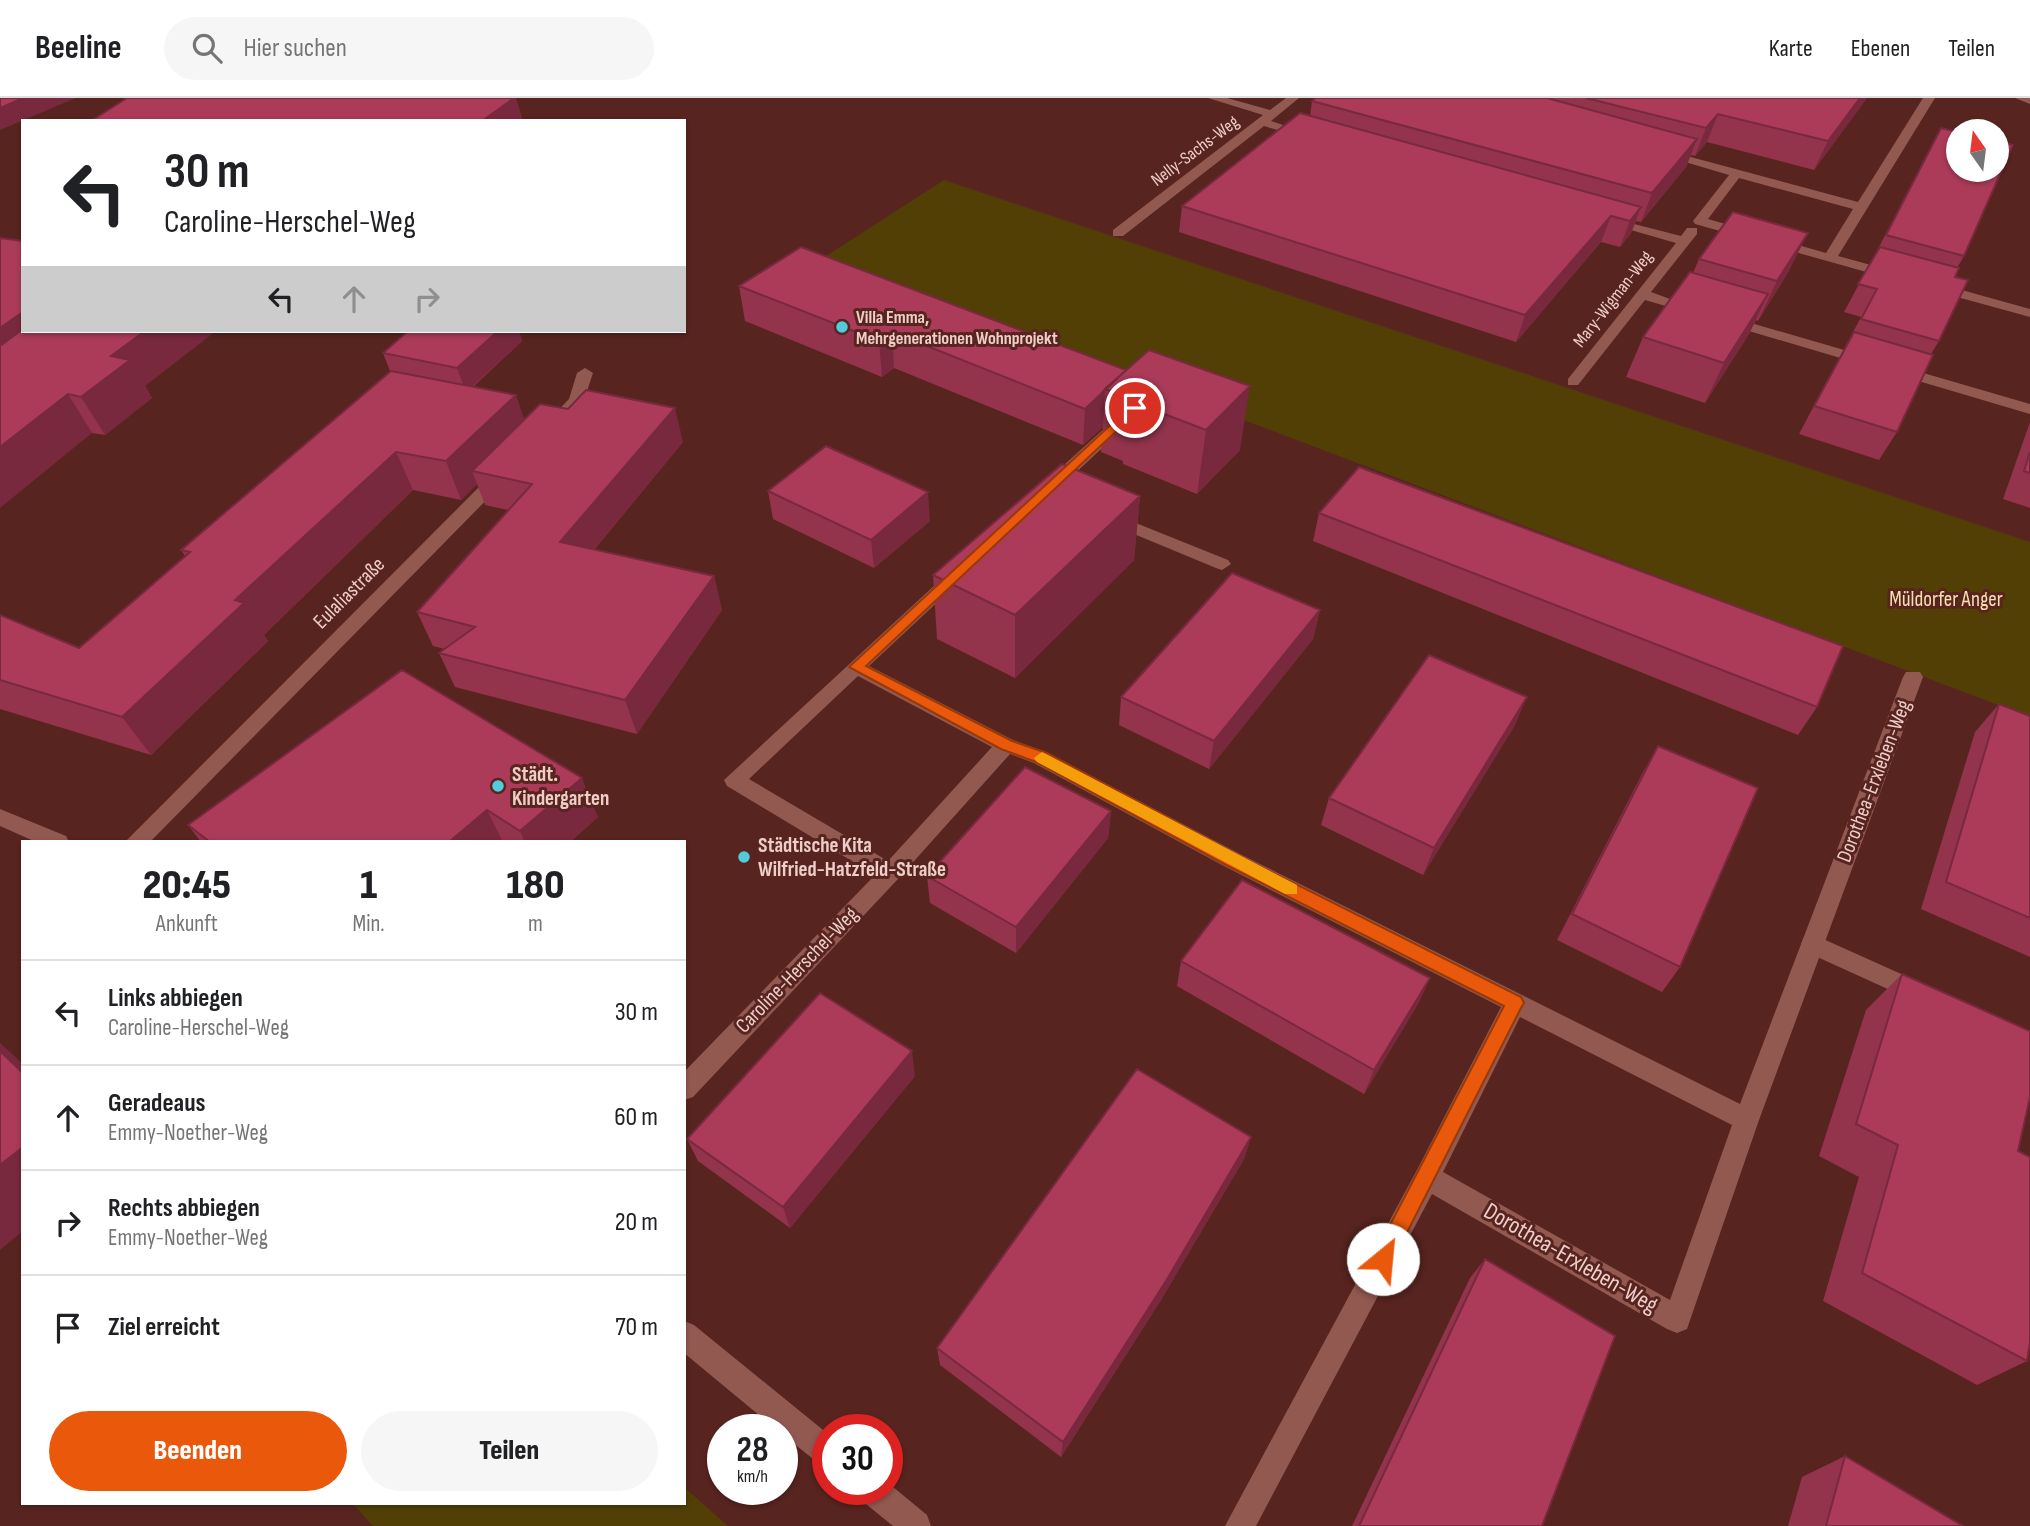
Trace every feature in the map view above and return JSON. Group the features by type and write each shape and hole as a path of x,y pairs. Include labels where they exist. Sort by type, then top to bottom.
{"street":[{"path":"1214,98 1324,139"},
{"name":"Nelly-Sachs-Weg","path":"1118,233 1293,98"},
{"path":"1830,258 1929,98"},
{"path":"2021,98 2030,101"},
{"path":"1649,150 1861,207"},
{"name":"Mary-Wigman-Weg","path":"1573,382 1736,174"},
{"name":"Mary-Wigman-Weg","path":"1594,216 1684,241"},
{"path":"1700,221 2030,313"},
{"path":"1642,294 2030,409"},
{"path":"538,438 576,401 585,373"},
{"path":"1047,496 1134,410"},
{"name":"Eulaliastraße","path":"138,840 509,467"},
{"path":"1096,512 1222,564"},
{"path":"890,873 734,780 968,564"},
{"path":"856,667 1006,745 1041,758 1230,859 1746,1120"},
{"name":"Dorothea-Erxleben-Weg","path":"1427,1177 1677,1319 1746,1120 1913,677"},
{"name":"Caroline-Herschel-Weg","path":"686,1087 890,873 1006,745"},
{"path":"0,817 53,840"},
{"path":"1812,944 1945,1004"},
{"path":"1240,1526 1427,1177 1515,1003"},
{"path":"686,1337 812,1440"},
{"path":"891,1505 916,1526"}],"green space":[{"name":"Müldorfer Anger","path":"944,180 2030,542 2030,717 820,260"},
{"path":"686,1489 728,1526 373,1526 354,1505 686,1505"}],"building":[{"path":"0,98 23,98 0,108"},
{"path":"127,98 514,98 485,119 94,119"},
{"path":"1316,98 1547,98 1697,139 1652,193 1312,101"},
{"path":"1586,98 1860,98 1828,141 1718,114 1706,128"},
{"path":"1300,113 1641,207 1630,221 1611,216 1525,315 1182,206"},
{"path":"1941,128 1946,129 1946,182 1997,182 1964,256 1886,235"},
{"path":"1733,212 1808,233 1777,281 1699,259"},
{"path":"0,238 21,241 21,313 0,328"},
{"path":"801,247 1126,370 1085,409 892,332 879,341 739,286"},
{"path":"1880,247 1959,268 1955,277 1968,280 1939,341 1861,319 1877,289 1858,284"},
{"path":"1690,272 1768,294 1724,363 1643,337"},
{"path":"21,330 21,333 142,333 111,356 130,360 81,397 68,394 0,447 0,346"},
{"path":"1854,332 1933,355 1897,432 1814,406"},
{"path":"406,333 496,333 457,368 383,353"},
{"path":"1149,350 1250,386 1206,430 1105,389"},
{"path":"391,371 516,395 446,461 396,452 235,600 244,603 122,717 0,680 0,615 79,648 190,552 181,550"},
{"path":"586,390 675,408 560,542 714,576 625,700 439,653 475,627 417,612 532,484 472,471 540,404 568,409"},
{"path":"826,446 928,492 871,540 768,491"},
{"path":"2030,452 2030,473 2024,471"},
{"path":"1062,464 1140,496 1015,615 933,575"},
{"path":"1359,467 1843,646 1817,707 1319,513"},
{"path":"1232,573 1320,610 1214,741 1121,697"},
{"path":"1429,655 1527,697 1434,848 1329,798"},
{"path":"402,670 582,778 520,831 487,810 451,840 207,840 188,825"},
{"path":"1999,704 2030,716 2030,918 1946,882"},
{"path":"1658,746 1758,788 1680,967 1572,914"},
{"path":"1025,767 1111,811 1016,927 927,876"},
{"path":"1242,880 1430,978 1374,1070 1181,961"},
{"path":"1902,974 2030,1031 2030,1097 2018,1151 2030,1157 2030,1342 2027,1361 1862,1273 1898,1145 1856,1124"},
{"path":"820,993 912,1051 783,1207 687,1139"},
{"path":"0,1051 21,1071 21,1149 0,1165"},
{"path":"1137,1069 1251,1137 1166,1281 1063,1442 937,1348"},
{"path":"1485,1259 1615,1336 1542,1526 1359,1526"},
{"path":"1845,1456 1963,1526 1826,1526"}],"slow traffic":[{"path":"1042,758 1291,890"}],"place":[{"name":"Villa Emma, Mehrgenerationen Wohnprojekt","path":"842,327"},
{"name":"Städt. Kindergarten","path":"498,786"},
{"name":"Städtische Kita Wilfried-Hatzfeld-Straße","path":"744,857"}],"route":[{"path":"1135,408 856,667 1006,745 1041,758 1230,859 1515,1003 1383,1259"}]}
